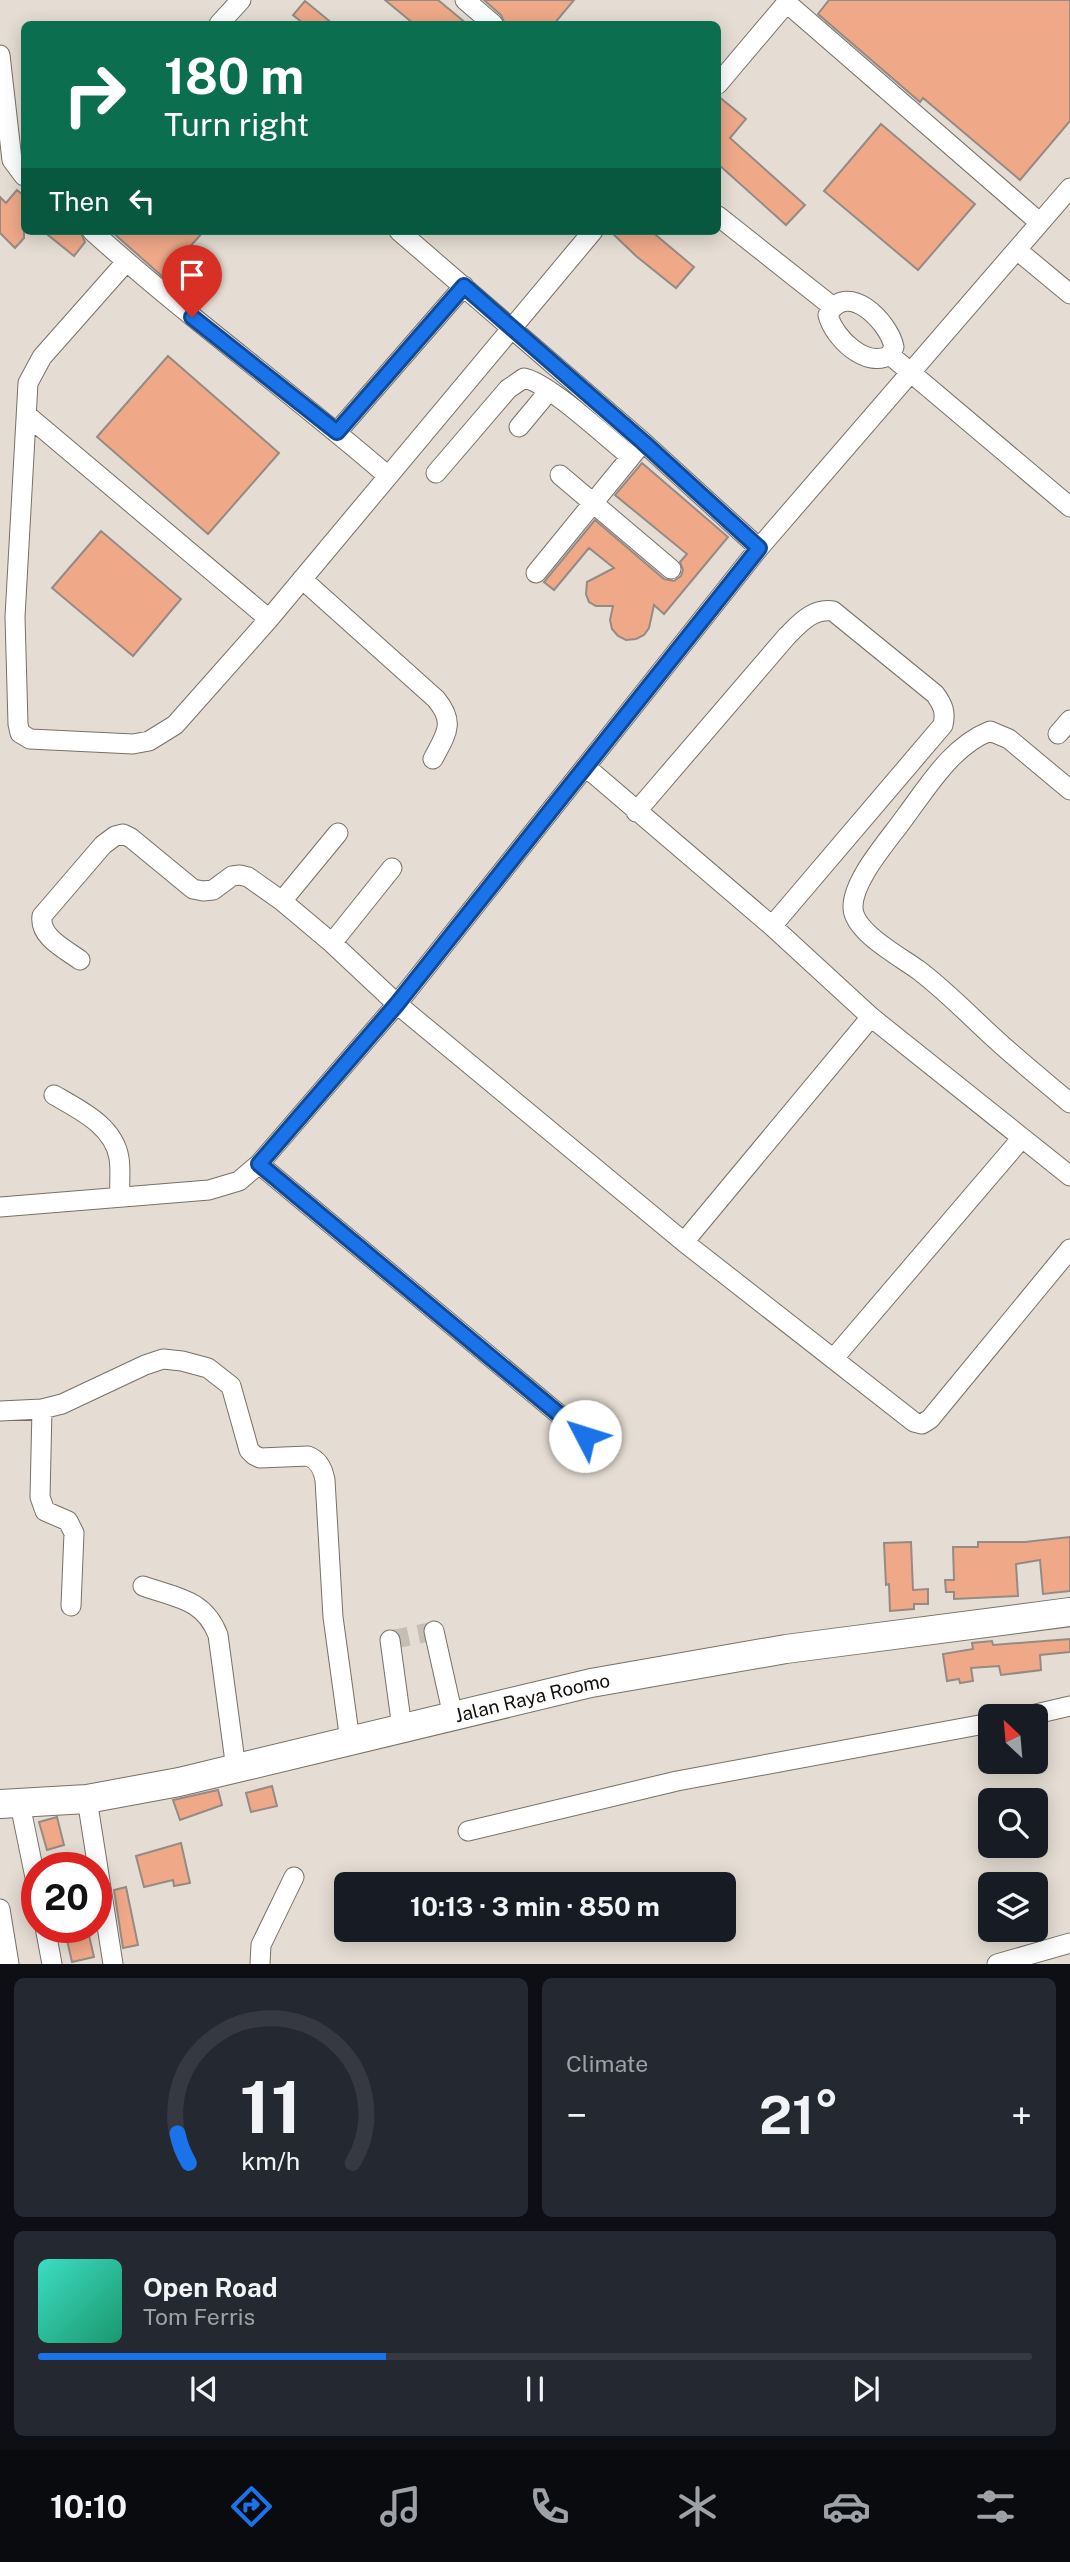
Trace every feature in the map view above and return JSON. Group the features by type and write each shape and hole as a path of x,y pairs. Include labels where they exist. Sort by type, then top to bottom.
{"highway":[{"name":"Jalan Raya Roomo","path":"10,1804 87,1799 236,1769 591,1683 786,1649 1070,1612"}],"street":[{"path":"222,21 241,0"},
{"path":"469,1 490,21"},
{"path":"721,80 788,1 1039,222"},
{"path":"0,55 12,160 21,172"},
{"path":"0,1207 209,1190 239,1181 259,1164 397,1004 759,548 1070,188"},
{"path":"721,218 833,307"},
{"path":"97,235 388,476"},
{"path":"404,235 513,327 759,548"},
{"path":"127,262 33,371 28,383 15,617 18,724 24,737 46,741 133,744 149,741 175,725 269,619 590,235"},
{"path":"1017,250 1070,294"},
{"path":"337,432 464,286"},
{"path":"853,300 866,307 889,331 894,347 890,355 883,359 868,357 836,335 828,315 833,307 842,301 853,300"},
{"path":"890,355 1070,507"},
{"path":"436,473 517,380 524,378 534,380 550,391 630,456"},
{"path":"519,427 550,391"},
{"path":"28,416 269,619"},
{"path":"536,573 643,442"},
{"path":"560,475 671,569"},
{"path":"302,579 446,710 449,723 433,759"},
{"path":"636,812 788,636 800,623 822,610 832,611 926,686 943,704 943,725 772,926"},
{"path":"1070,790 1009,739 990,731 974,737 931,782 878,855 854,893 853,911 867,933 928,977 1009,1052 1070,1103"},
{"path":"586,767 772,926 871,1017 1070,1176"},
{"path":"282,901 338,833"},
{"path":"80,960 45,934 41,925 42,916 103,845 115,836 123,834 131,838 193,888 213,890 232,876 248,877 282,901 397,1004 684,1242 834,1358 906,1418 922,1424 930,1419 1070,1249"},
{"path":"332,943 392,868"},
{"path":"684,1242 871,1017"},
{"path":"54,1095 88,1115 109,1134 119,1157 120,1197"},
{"path":"834,1358 1021,1139"},
{"path":"259,1164 585,1436"},
{"path":"0,1411 42,1409 62,1404 145,1365 163,1359 182,1361 208,1368 231,1387 249,1450 254,1455 260,1458 314,1458 323,1471 325,1480 333,1617 350,1741"},
{"path":"42,1409 40,1497 46,1511 68,1521 74,1533 71,1606"},
{"path":"143,1586 196,1604 213,1621 219,1635 236,1769"},
{"path":"434,1631 453,1716"},
{"path":"390,1640 402,1728"},
{"path":"1048,1711 1070,1706"},
{"path":"468,1831 677,1781 978,1725"},
{"path":"87,1799 113,1964"},
{"path":"10,1804 26,1852"},
{"path":"260,1964 261,1945 293,1877"},
{"path":"0,1909 9,1964"},
{"path":"48,1943 52,1964"},
{"path":"997,1964 1070,1943"}],"building":[{"path":"385,0 438,0 463,21 410,21"},
{"path":"484,0 574,0 556,21 504,21 501,15"},
{"path":"829,0 1070,0 1070,121 1020,180 923,98 920,102 818,14"},
{"path":"305,1 329,21 300,21 293,15"},
{"path":"721,98 746,119 730,138 805,205 786,225 721,167"},
{"path":"881,124 975,204 918,270 824,191"},
{"path":"17,190 21,193 21,235 24,235 24,238 15,248 0,233 0,197 6,203"},
{"path":"48,235 82,235 85,242 74,256"},
{"path":"116,235 200,235 163,277"},
{"path":"614,235 656,235 694,267 676,288"},
{"path":"168,356 279,453 208,534 97,437"},
{"path":"642,463 728,537 664,614 654,605 649,628 644,635 626,640 612,629 610,620 613,606 596,606 589,602 586,594 587,582 614,568 589,548 554,590 544,582 595,520 664,579 674,581 681,576 683,570 680,562 687,554 615,495"},
{"path":"101,531 181,599 133,656 52,588"},
{"path":"1070,1537 1070,1591 1043,1594 1040,1560 1016,1564 1018,1596 954,1599 954,1592 946,1592 945,1580 954,1580 953,1547 978,1547 978,1542 1025,1542"},
{"path":"911,1542 913,1590 928,1589 928,1604 914,1604 914,1609 890,1611 884,1543"},
{"path":"1070,1639 1070,1652 1040,1655 1041,1670 1001,1675 999,1666 971,1668 973,1681 947,1681 943,1654 973,1649 972,1643 992,1641 993,1645"},
{"path":"272,1786 277,1806 251,1812 246,1793"},
{"path":"218,1790 222,1805 180,1820 173,1800"},
{"path":"57,1817 64,1845 47,1850 39,1822"},
{"path":"181,1843 190,1883 174,1886 173,1880 144,1887 136,1856"},
{"path":"126,1887 138,1945 123,1948 114,1890"},
{"path":"68,1943 91,1943 94,1957 72,1962"}],"tunnel":[{"path":"390,1640 434,1631"}],"route":[{"path":"192,317 337,432 464,286 643,442 759,548 397,1004 259,1164 585,1436"}]}
